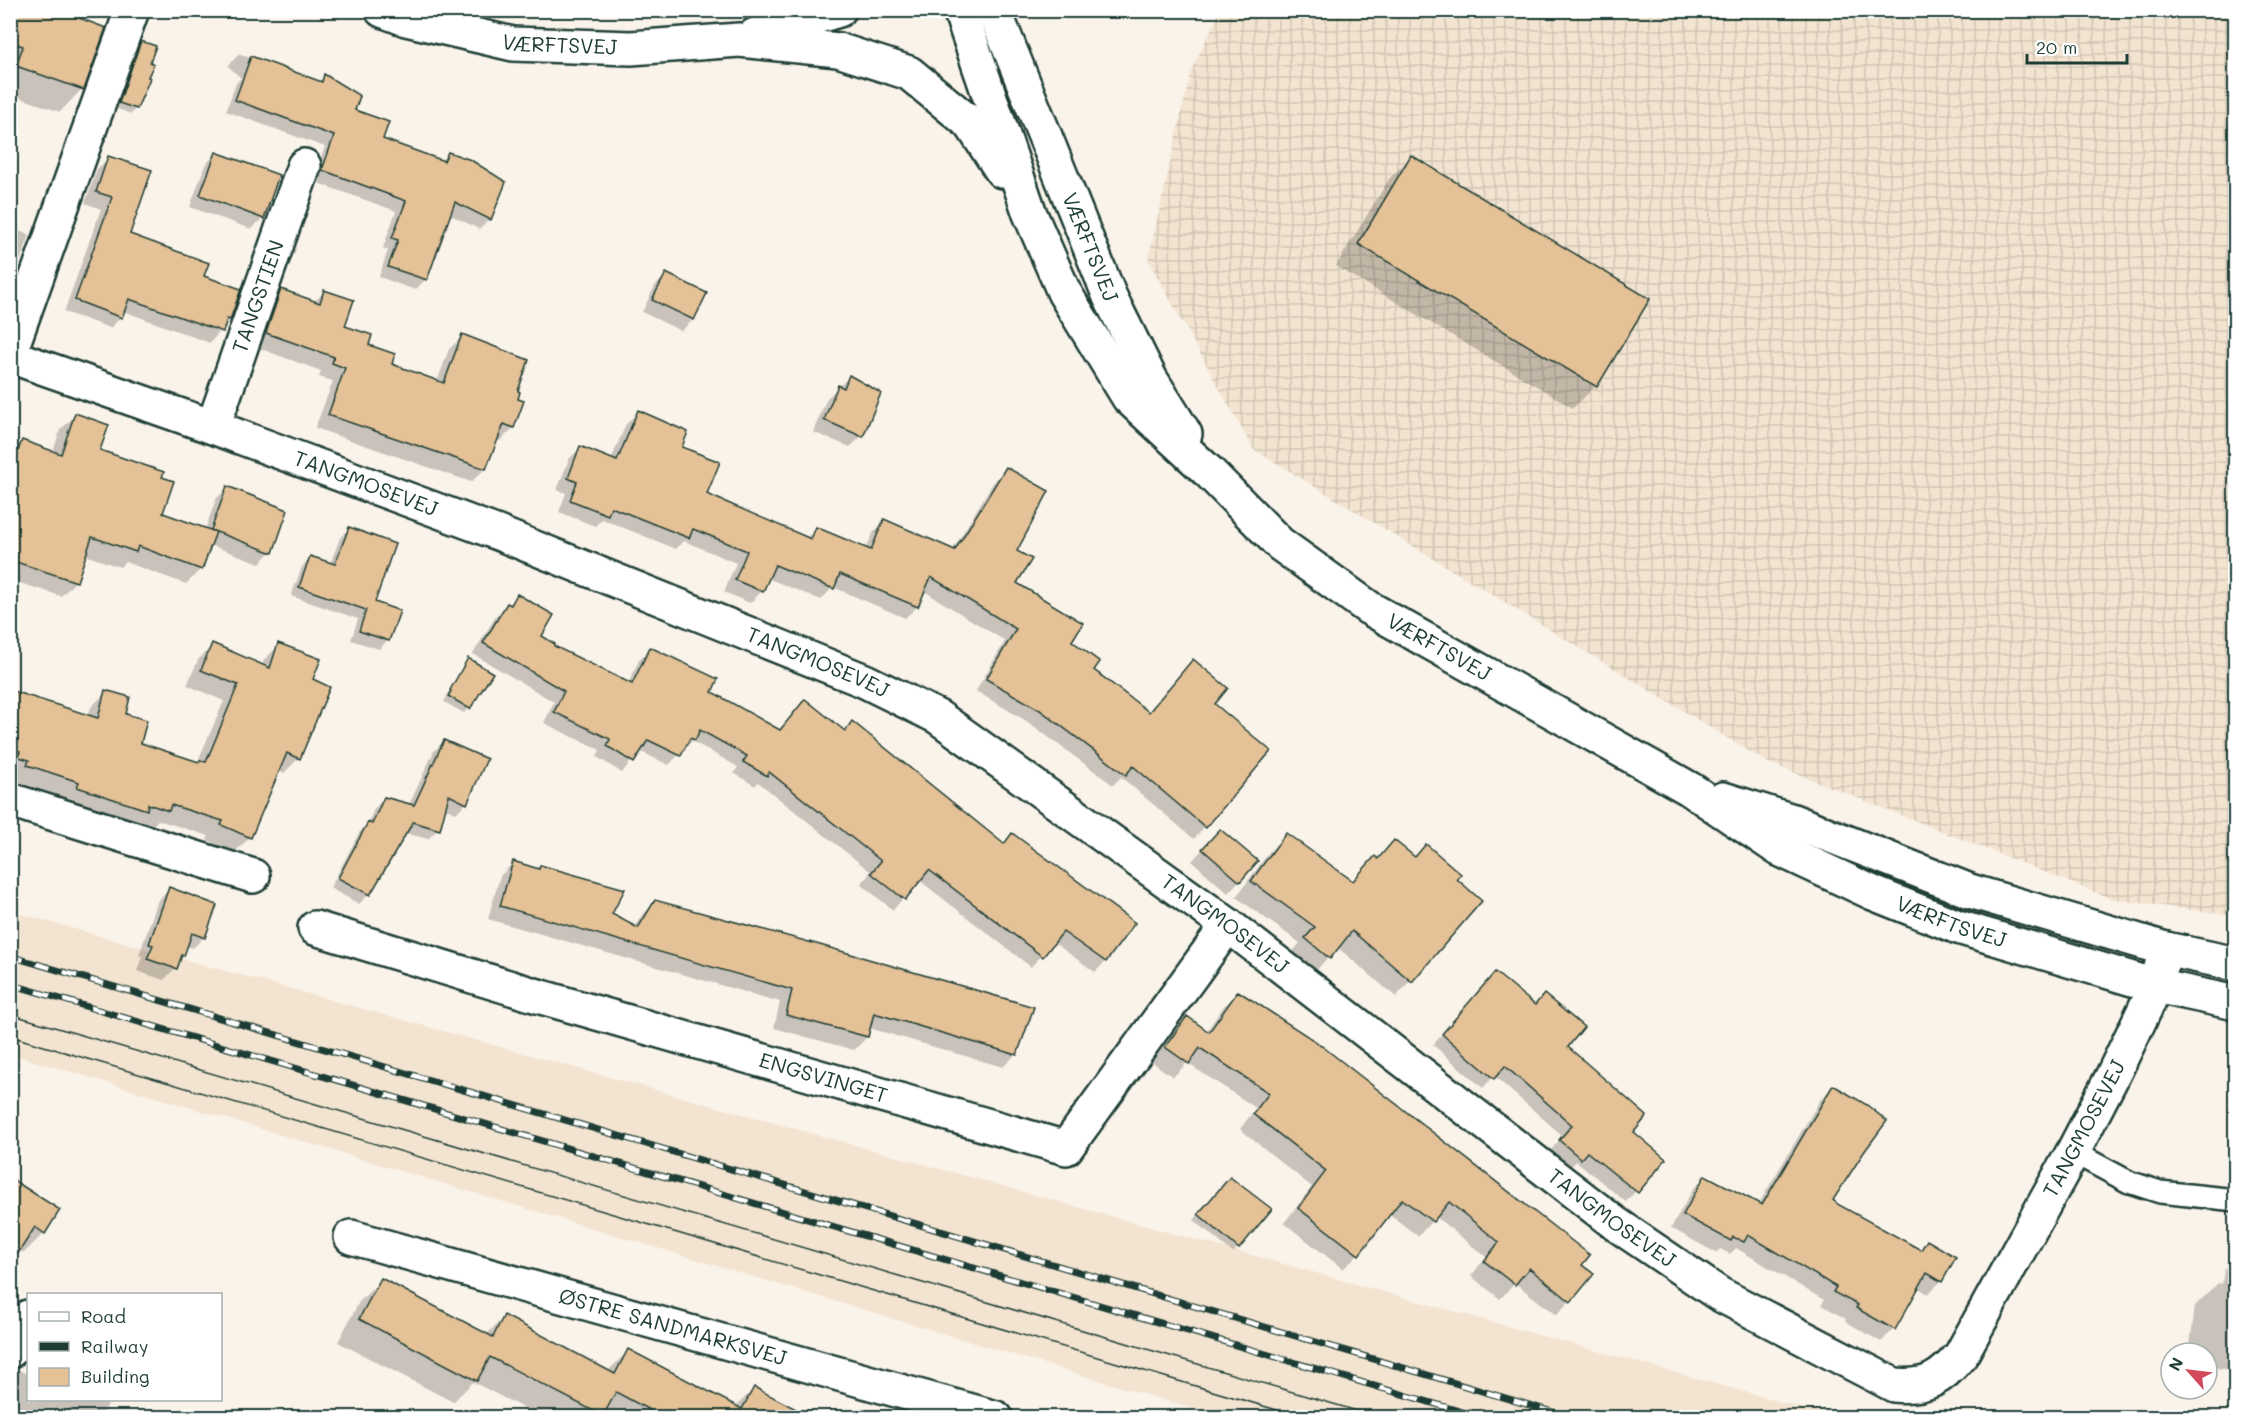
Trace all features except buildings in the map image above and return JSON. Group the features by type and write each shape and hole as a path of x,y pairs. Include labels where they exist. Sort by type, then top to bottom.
{"street":[{"name":"TANGMOSEVEJ","path":"132,10 10,354 508,537 865,681 938,717 1228,925 1616,1224 1719,1294 1894,1385 1920,1386 1943,1374 1961,1355 2073,1152 2156,986 2166,949"},
{"name":"VÆRFTSVEJ","path":"381,10 406,19 513,44 631,48 739,40 838,50 909,73 971,124 1030,214"},
{"name":"VÆRFTSVEJ","path":"739,40 839,10"},
{"name":"VÆRFTSVEJ","path":"960,10 1030,214 1064,292 1129,398 1210,473 1280,544 1369,608 1690,789 1779,849 1873,893 1958,927 2156,986 2235,1003"},
{"name":"VÆRFTSVEJ","path":"994,10 1110,297 1149,378 1210,473"},
{"name":"TANGSTIEN","path":"213,427 304,166"},
{"name":"VÆRFTSVEJ","path":"1690,789 1793,821 1970,891 2166,949 2235,964"},
{"path":"10,800 253,876"},
{"name":"ENGSVINGET","path":"315,928 520,990 1066,1148 1228,925"},
{"name":"ØSTRE SANDMARKSVEJ","path":"351,1237 996,1418"},
{"path":"10,1296 27,1305"},
{"path":"10,1352 27,1319"}],"lane":[{"path":"2073,1152 2129,1182 2160,1192 2235,1200"}],"shaded area":[{"path":"1220,11 2235,11 2235,916 2112,899 1767,762 1253,449 1148,260 1191,71"},
{"path":"10,911 1841,1417 1221,1417 11,1054"}],"tram line":[{"path":"10,1014 1381,1418"},
{"path":"10,1036 1304,1418"}],"railway":[{"path":"10,956 1573,1418"},
{"path":"10,984 1483,1418"}]}
